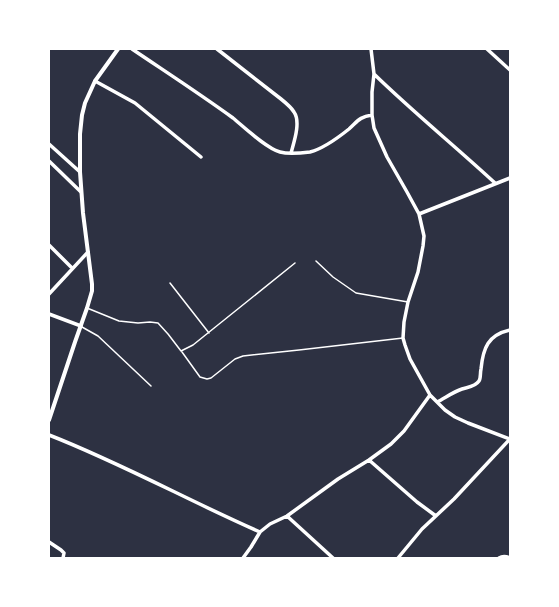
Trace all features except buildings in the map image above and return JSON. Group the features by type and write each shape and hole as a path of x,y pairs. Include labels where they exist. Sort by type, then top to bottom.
{"street":[{"path":"49,420 92,291 81,192 80,134 82,114 85,103 95,81 118,49"},
{"path":"132,49 198,94 274,150 280,152 299,153 315,150 340,136 358,120 372,115"},
{"path":"217,49 281,99 296,114 298,121 291,153"},
{"path":"371,49 374,74 372,92 372,115 374,128 387,157 419,214 424,236 418,272 408,302 404,322 403,338 405,345 410,359 430,395 445,410 455,417 510,439 458,496 422,529 398,558"},
{"path":"487,49 510,70"},
{"path":"374,74 414,112 495,183"},
{"path":"95,81 135,103 201,157"},
{"path":"49,144 80,172"},
{"path":"49,161 81,192"},
{"path":"419,214 510,178"},
{"path":"49,245 72,268"},
{"path":"49,294 88,252"},
{"path":"49,314 81,326"},
{"path":"437,402 478,382 480,378 482,354 489,340 498,334 510,330"},
{"path":"243,558 260,532 270,524 287,516 338,479 369,460 391,444 404,432 430,395"},
{"path":"49,434 260,532"},
{"path":"369,460 417,502 436,516"},
{"path":"287,516 333,558"},
{"path":"49,542 64,553 63,558"},
{"path":"499,558 501,556 508,556 510,558"}],"lane":[{"path":"316,261 333,277 356,293 408,302"},
{"path":"181,351 193,345 295,263"},
{"path":"170,283 208,332"},
{"path":"87,308 119,321 138,323 150,322 158,324 168,334 200,377 207,379 211,378 235,359 243,356 403,338"},
{"path":"81,326 98,336 151,386"}]}
